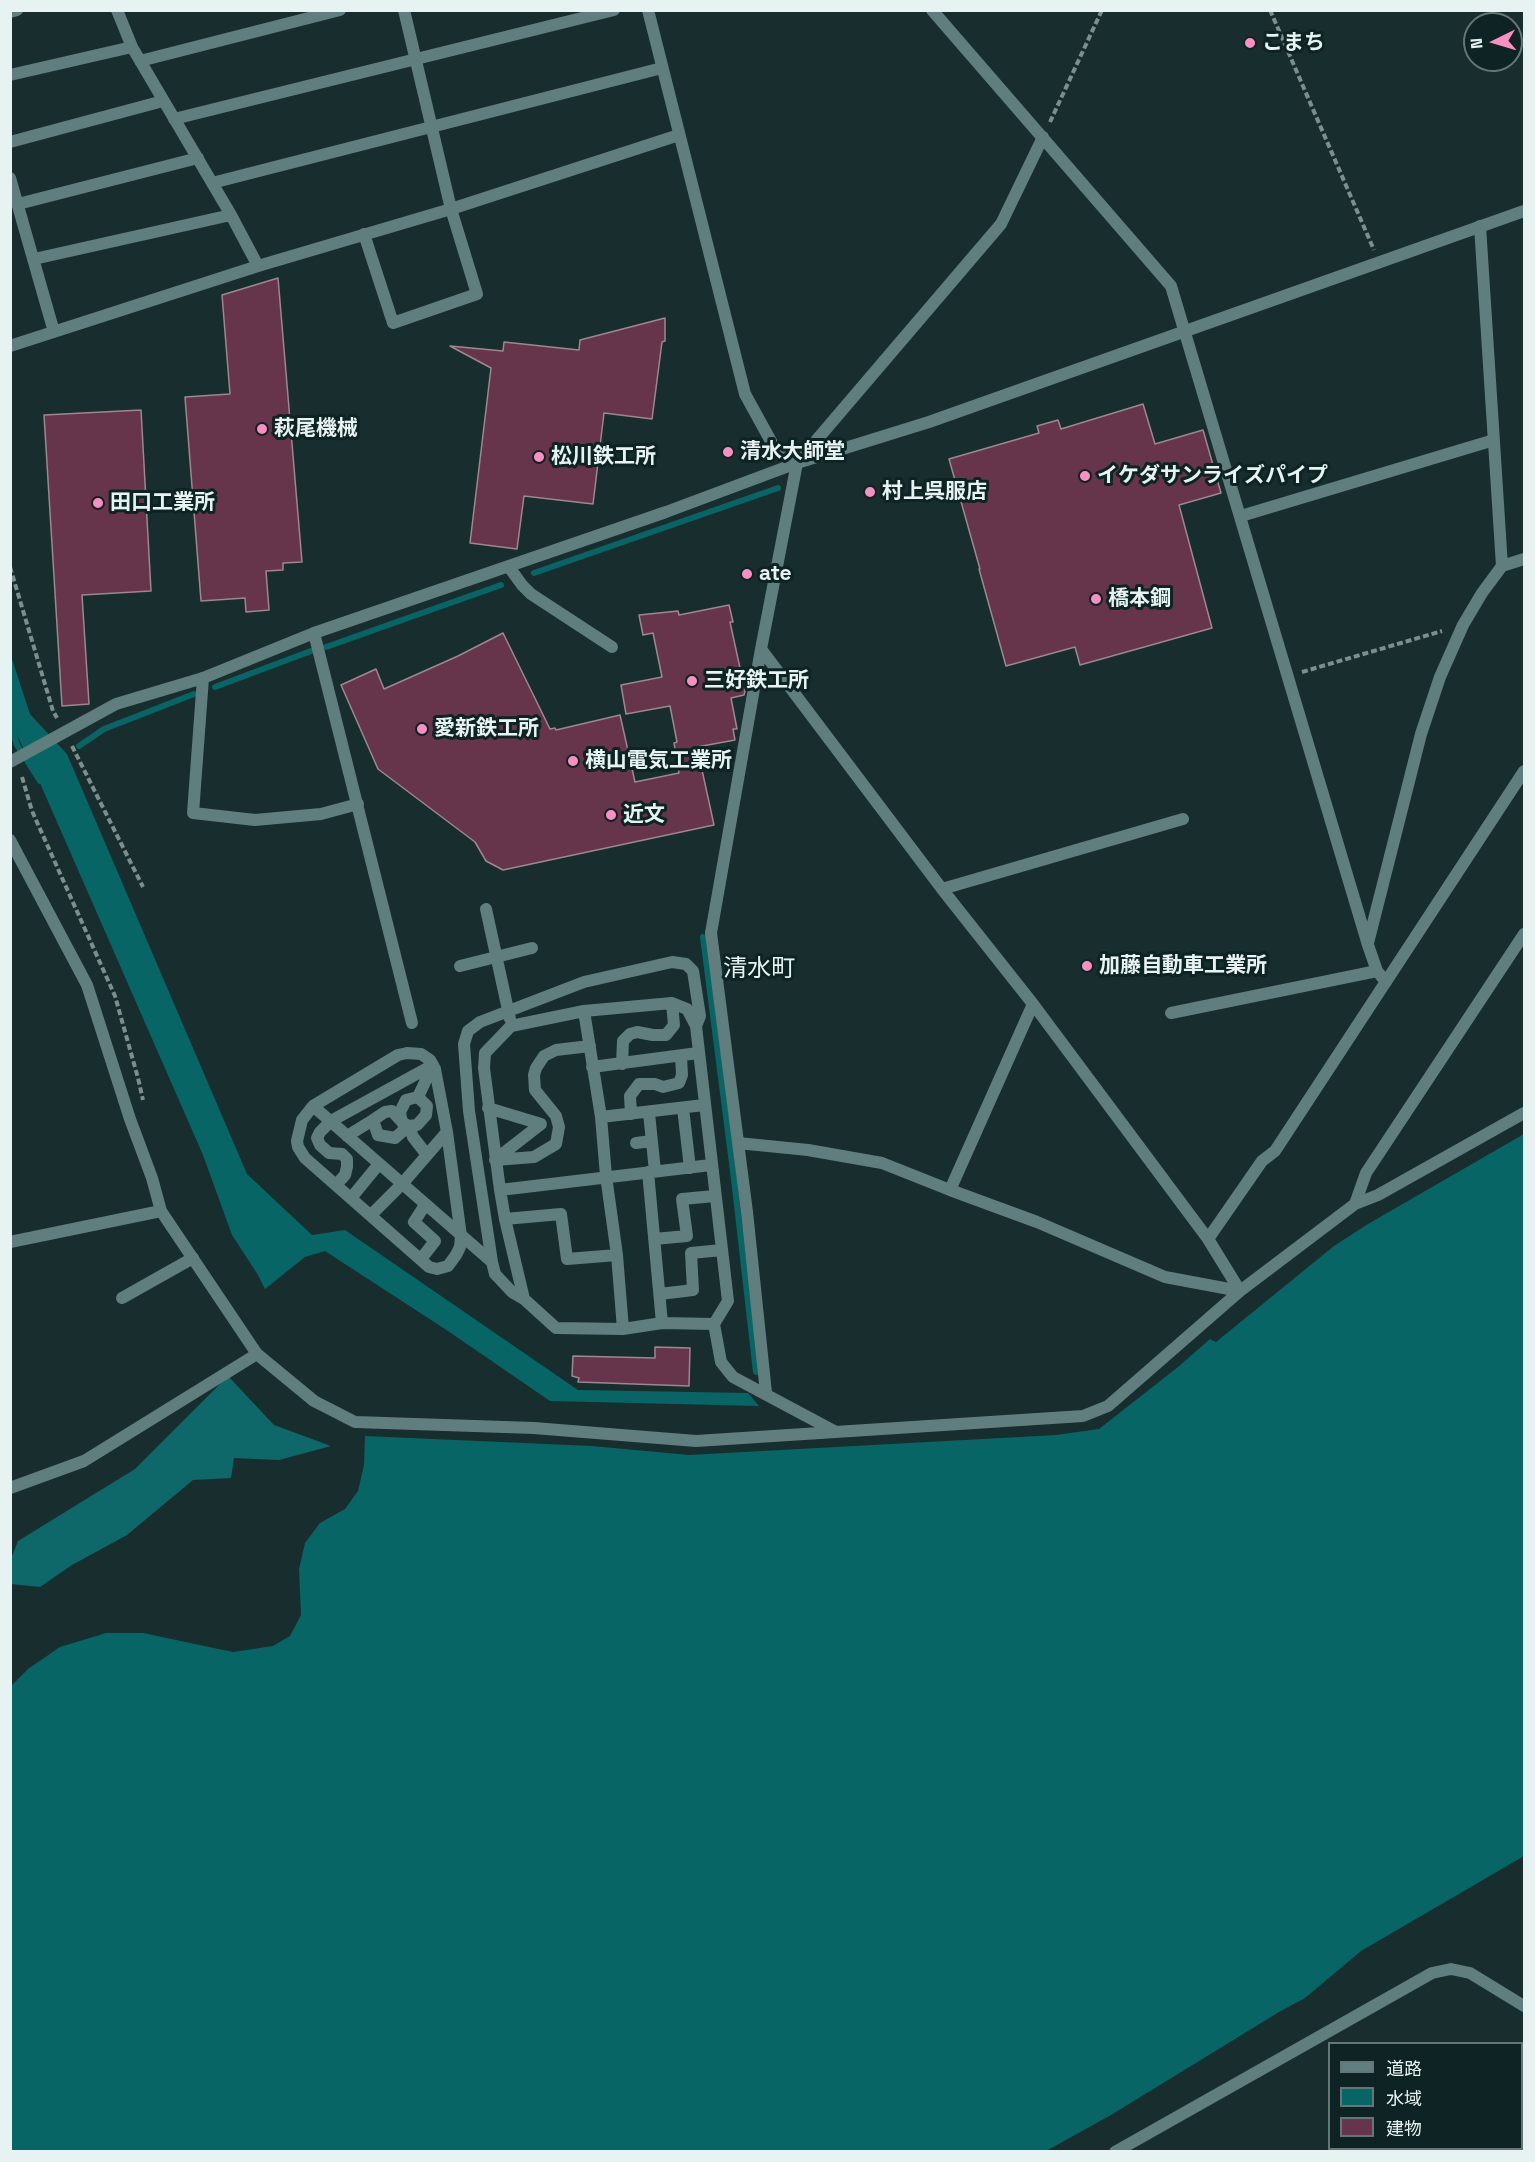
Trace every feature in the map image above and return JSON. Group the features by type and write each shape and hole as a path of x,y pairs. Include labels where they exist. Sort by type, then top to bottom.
{"street":[{"path":"10,12 17,10"},
{"path":"117,10 132,47 231,215 258,266"},
{"path":"140,61 340,10"},
{"path":"364,234 393,322 477,294 452,208 404,10"},
{"path":"174,119 614,10"},
{"path":"648,10 745,394 773,445 797,463"},
{"path":"932,10 1171,286 1368,945 1377,971 1386,982"},
{"path":"10,75 132,47"},
{"path":"212,183 662,68"},
{"path":"10,142 163,101"},
{"path":"10,346 679,135"},
{"path":"766,1393 738,1143 711,933 761,649 797,463 1001,224 1043,137"},
{"path":"18,204 198,158"},
{"path":"10,178 54,332"},
{"path":"10,762 116,704 203,678 314,633 666,512 797,463 929,422 1524,211"},
{"path":"34,260 231,215"},
{"path":"1480,226 1502,566"},
{"path":"1241,516 1494,440"},
{"path":"1368,945 1421,734 1440,677 1463,625 1482,592 1502,566 1524,559"},
{"path":"509,567 531,594 612,646"},
{"path":"314,633 412,1023"},
{"path":"761,649 942,889 1033,1004 1208,1239 1240,1291"},
{"path":"203,678 192,813 255,820 321,814 358,804"},
{"path":"1208,1239 1262,1161 1275,1151 1524,771"},
{"path":"942,889 1183,819"},
{"path":"10,840 87,985 161,1211 257,1354 314,1401 355,1422 534,1428 696,1442 1083,1416 1108,1406 1240,1291 1354,1204 1378,1195 1524,1113"},
{"path":"486,909 511,1026"},
{"path":"1354,1204 1366,1173 1524,934"},
{"path":"460,966 532,948"},
{"path":"696,1026 700,1016 693,970 686,964 672,962 584,982 508,1011 471,1028 465,1037 464,1044 469,1111 495,1274 512,1292 525,1299 556,1328 623,1329 662,1323 714,1324"},
{"path":"1171,1013 1377,971"},
{"path":"621,1064 623,1041 630,1034 637,1032 666,1035 674,1024 672,1004"},
{"path":"525,1299 505,1219 495,1160 484,1068 485,1053 511,1026 584,1011 672,1004 687,1009 696,1026 728,1301 714,1324 721,1362 733,1377 837,1432"},
{"path":"950,1190 1033,1004"},
{"path":"584,1011 601,1117 623,1329"},
{"path":"495,1160 534,1157 556,1144 560,1127 556,1116 536,1090 534,1075 536,1068 544,1056 556,1050 590,1046"},
{"path":"592,1067 698,1053"},
{"path":"421,1054 430,1060 432,1065 435,1069 447,1132 461,1236 460,1247 448,1266 437,1269 429,1267 305,1158 298,1147 297,1136 302,1120 313,1106 398,1055 421,1054"},
{"path":"632,1114 630,1096 639,1084 675,1086 682,1080 681,1056"},
{"path":"418,1098 432,1065"},
{"path":"336,1185 345,1175 347,1159 342,1154 329,1153 324,1150 317,1138 331,1121 432,1065"},
{"path":"347,1136 385,1112 392,1111 406,1124 417,1125 428,1111 424,1101 418,1098 406,1100 400,1112 406,1124 413,1137 427,1155"},
{"path":"601,1117 704,1105"},
{"path":"313,1106 492,1262"},
{"path":"488,1108 541,1124 495,1160"},
{"path":"683,1108 690,1168"},
{"path":"649,1113 652,1142 654,1239 662,1323"},
{"path":"373,1120 378,1135 388,1138 395,1138 404,1130 406,1124"},
{"path":"371,1215 402,1184 447,1132"},
{"path":"636,1143 652,1142"},
{"path":"738,1143 808,1150 882,1163 1037,1222 1165,1277 1240,1291"},
{"path":"351,1198 379,1164"},
{"path":"500,1190 711,1165"},
{"path":"654,1239 687,1236 682,1199 715,1196"},
{"path":"421,1259 435,1241 414,1222 425,1205"},
{"path":"10,1242 161,1211"},
{"path":"505,1219 561,1214 567,1259 617,1256"},
{"path":"660,1294 693,1290 691,1253 722,1250"},
{"path":"122,1298 194,1258"},
{"path":"10,1488 84,1461 257,1354"},
{"path":"1115,2151 1432,1972 1451,1969 1470,1973 1524,2006"}],"path":[{"path":"1043,137 1102,10"},
{"path":"1270,10 1379,262"},
{"path":"10,567 53,711 143,887"},
{"path":"1287,676 1463,625"}],"shaded area":[{"path":"228,1376 274,1425 331,1446 279,1460 234,1458 231,1478 193,1480 127,1535 72,1565 40,1587 11,1584 10,1561 18,1541 135,1469"}],"water":[{"path":"10,653 30,714 67,754 247,1174 312,1235 345,1230 578,1390 748,1393 759,1406 550,1401 325,1251 305,1257 265,1289 232,1235 203,1155 36,774 11,723"},
{"path":"1524,1134 1524,1856 1361,1951 1305,1998 1111,2115 1046,2151 11,2151 11,1686 28,1669 60,1647 106,1633 143,1633 233,1652 273,1646 290,1636 301,1615 299,1569 305,1543 320,1523 345,1509 358,1491 364,1465 365,1436 592,1446 689,1455 1056,1435 1099,1429 1210,1339 1216,1342 1334,1246"}],"building":[{"name":"萩尾機械","path":"278,278 302,562 283,563 283,570 266,571 269,610 246,612 245,598 201,601 185,397 230,394 222,295"},
{"name":"松川鉄工所","path":"665,318 665,341 662,342 652,419 604,413 593,504 524,496 517,549 470,543 491,368 450,346 503,351 504,342 579,350 580,340"},
{"path":"1143,404 1155,444 1203,430 1221,493 1179,505 1212,628 1080,665 1075,647 1006,666 949,459 1039,433 1037,426 1058,420 1061,429"},
{"name":"田口工業所","path":"141,410 151,591 82,595 89,704 62,706 44,415"},
{"path":"729,605 733,622 730,622 745,691 744,695 731,698 737,729 733,729 735,740 697,747 714,825 503,870 486,861 475,842 378,769 341,685 376,669 384,689 503,633 550,729 555,728 556,730 620,715 635,782 679,773 674,743 677,742 670,706 626,714 621,685 662,677 653,633 643,635 639,615 678,611 679,615"},
{"path":"655,1347 690,1348 689,1386 578,1382 579,1378 572,1376 573,1356 655,1358"}],"waterway":[{"path":"534,573 778,488"},
{"path":"326,647 501,585"},
{"path":"215,687 311,651"},
{"path":"79,746 104,729 194,694"},
{"path":"10,723 17,745 40,781"},
{"path":"703,937 756,1372"}],"place":[{"name":"こまち","path":"1250,43"},
{"name":"萩尾機械","path":"262,429"},
{"name":"清水大師堂","path":"728,452"},
{"name":"松川鉄工所","path":"539,457"},
{"name":"イケダサンライズパイプ","path":"1085,476"},
{"name":"村上呉服店","path":"870,492"},
{"name":"田口工業所","path":"98,503"},
{"name":"ate","path":"747,574"},
{"name":"橋本鋼","path":"1096,599"},
{"name":"三好鉄工所","path":"692,681"},
{"name":"愛新鉄工所","path":"422,729"},
{"name":"横山電気工業所","path":"573,761"},
{"name":"近文","path":"611,815"},
{"name":"加藤自動車工業所","path":"1087,966"}],"district":[{"name":"清水町","path":"759,969"}]}
